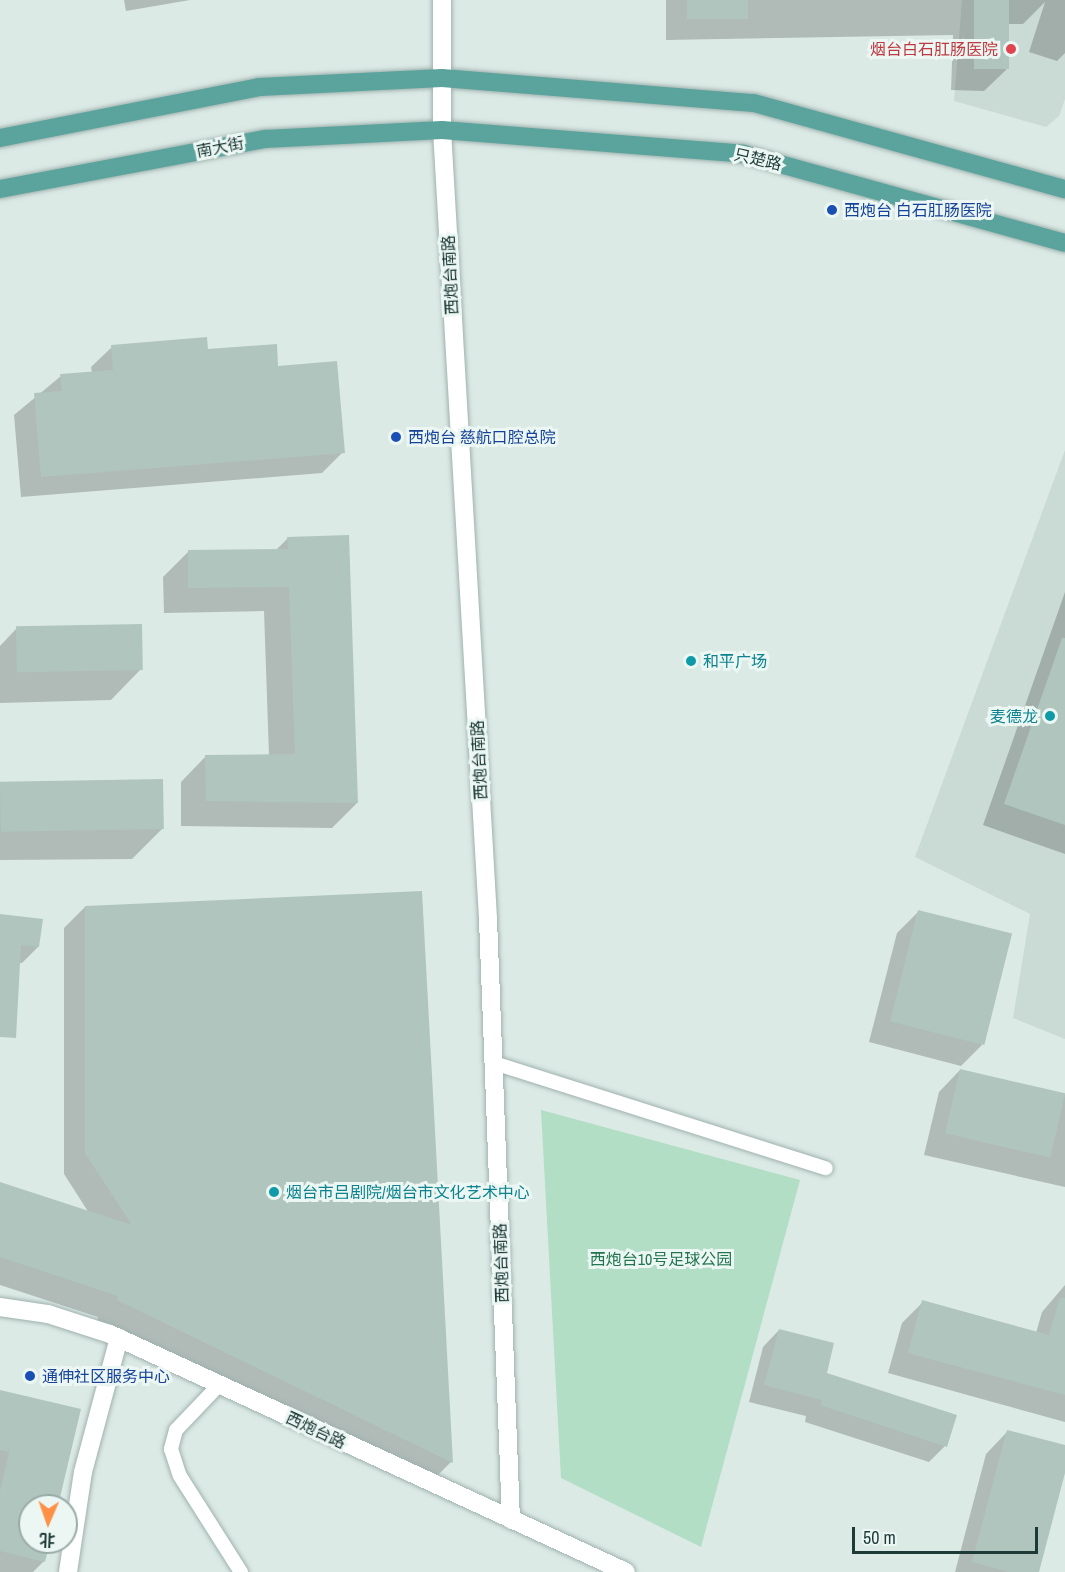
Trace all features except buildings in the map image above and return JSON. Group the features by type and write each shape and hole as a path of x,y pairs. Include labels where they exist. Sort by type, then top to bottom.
{"main road":[{"path":"0,138 259,87 442,78 754,103 1065,189"},
{"name":"南大街","path":"0,189 265,139 442,130"},
{"name":"只楚路","path":"442,130 744,154 1065,243"}],"street":[{"name":"西炮台南路","path":"442,0 442,130 494,1063 511,1520"},
{"name":"西炮台路","path":"0,1307 48,1314 119,1338 626,1572"},
{"path":"68,1572 83,1472 119,1338"}],"lane":[{"path":"494,1063 826,1168"},
{"path":"219,1385 176,1430 171,1449 180,1476 241,1572"}],"shaded area":[{"name":"烟台白石肛肠医院","path":"962,0 1065,0 1065,99 1059,116 1046,127 954,101"},
{"name":"麦德龙","path":"1065,450 1065,1039 1013,1018 1030,914 915,857"}],"green space":[{"name":"西炮台10号足球公园","path":"541,1110 800,1180 701,1547 561,1478"}],"place":[{"name":"烟台白石肛肠医院","path":"1011,49"},
{"name":"西炮台 白石肛肠医院","path":"832,210"},
{"name":"西炮台 慈航口腔总院","path":"396,437"},
{"name":"和平广场","path":"691,661"},
{"name":"麦德龙","path":"1050,716"},
{"name":"烟台市吕剧院/烟台市文化艺术中心","path":"274,1192"},
{"name":"通伸社区服务中心","path":"30,1376"}]}
